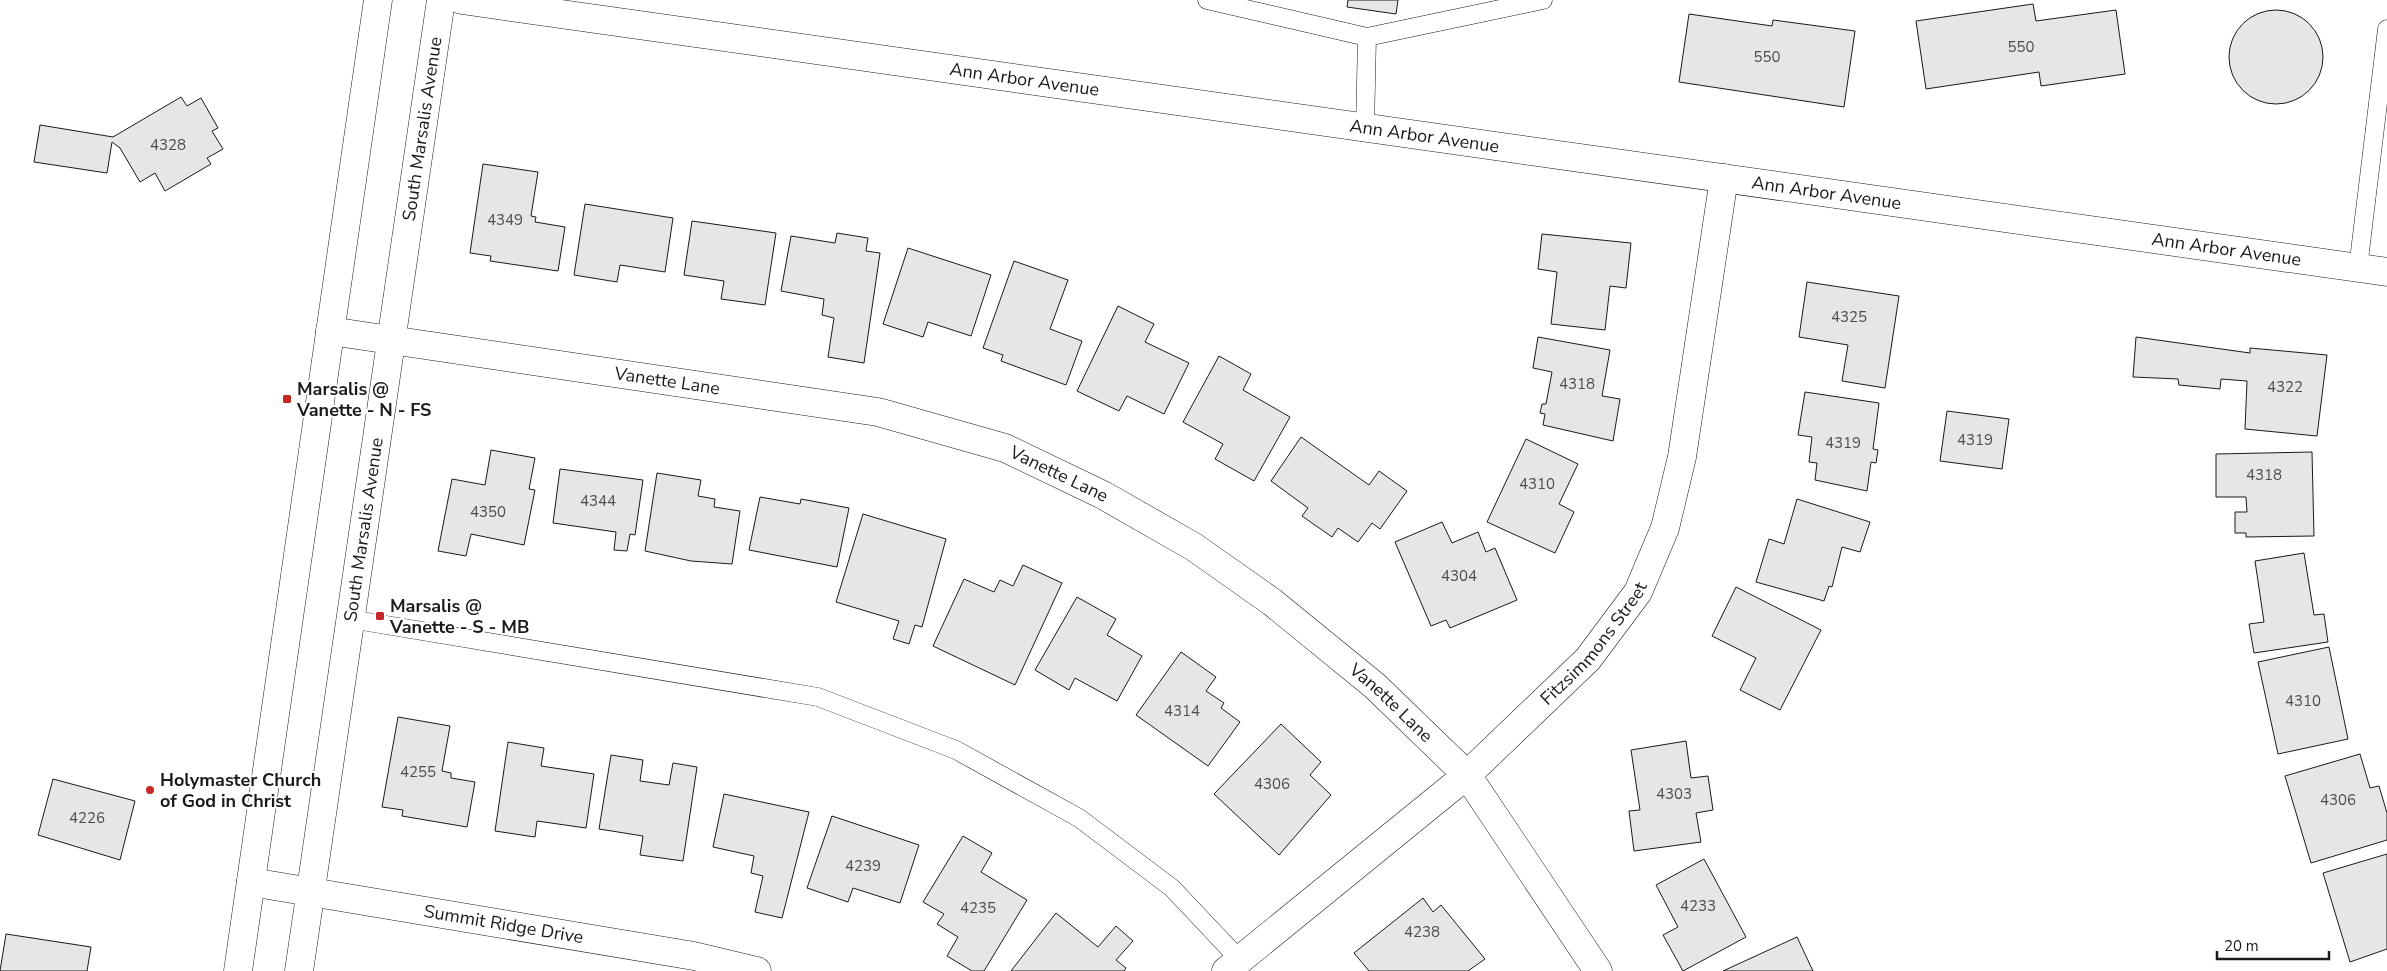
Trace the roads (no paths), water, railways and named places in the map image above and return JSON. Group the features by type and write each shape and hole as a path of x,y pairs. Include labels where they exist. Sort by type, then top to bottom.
{"street":[{"path":"238,971 378,0"},
{"name":"South Marsalis Avenue","path":"299,971 441,0"},
{"name":"Ann Arbor Avenue","path":"462,0 2387,272"},
{"name":"Fitzsimmons Street","path":"1233,966 1467,775 1588,659 1638,592 1665,528 1682,457 1724,178"},
{"name":"Vanette Lane","path":"330,330 878,412 1005,448 1103,495 1178,537 1272,602 1375,686 1467,775 1598,971"},
{"name":"Summit Ridge Drive","path":"251,882 694,956 757,971"}],"lane":[{"path":"1207,0 1367,37 1543,0"},
{"path":"2358,268 2387,29"},
{"path":"1365,128 1367,37"},
{"path":"350,619 818,697 956,750 1079,818 1172,888 1233,966"}],"place":[{"name":"Marsalis @ Vanette - N - FS","path":"287,399"},
{"name":"Marsalis @ Vanette - S - MB","path":"380,616"},
{"name":"Holymaster Church of God in Christ","path":"150,790"}]}
